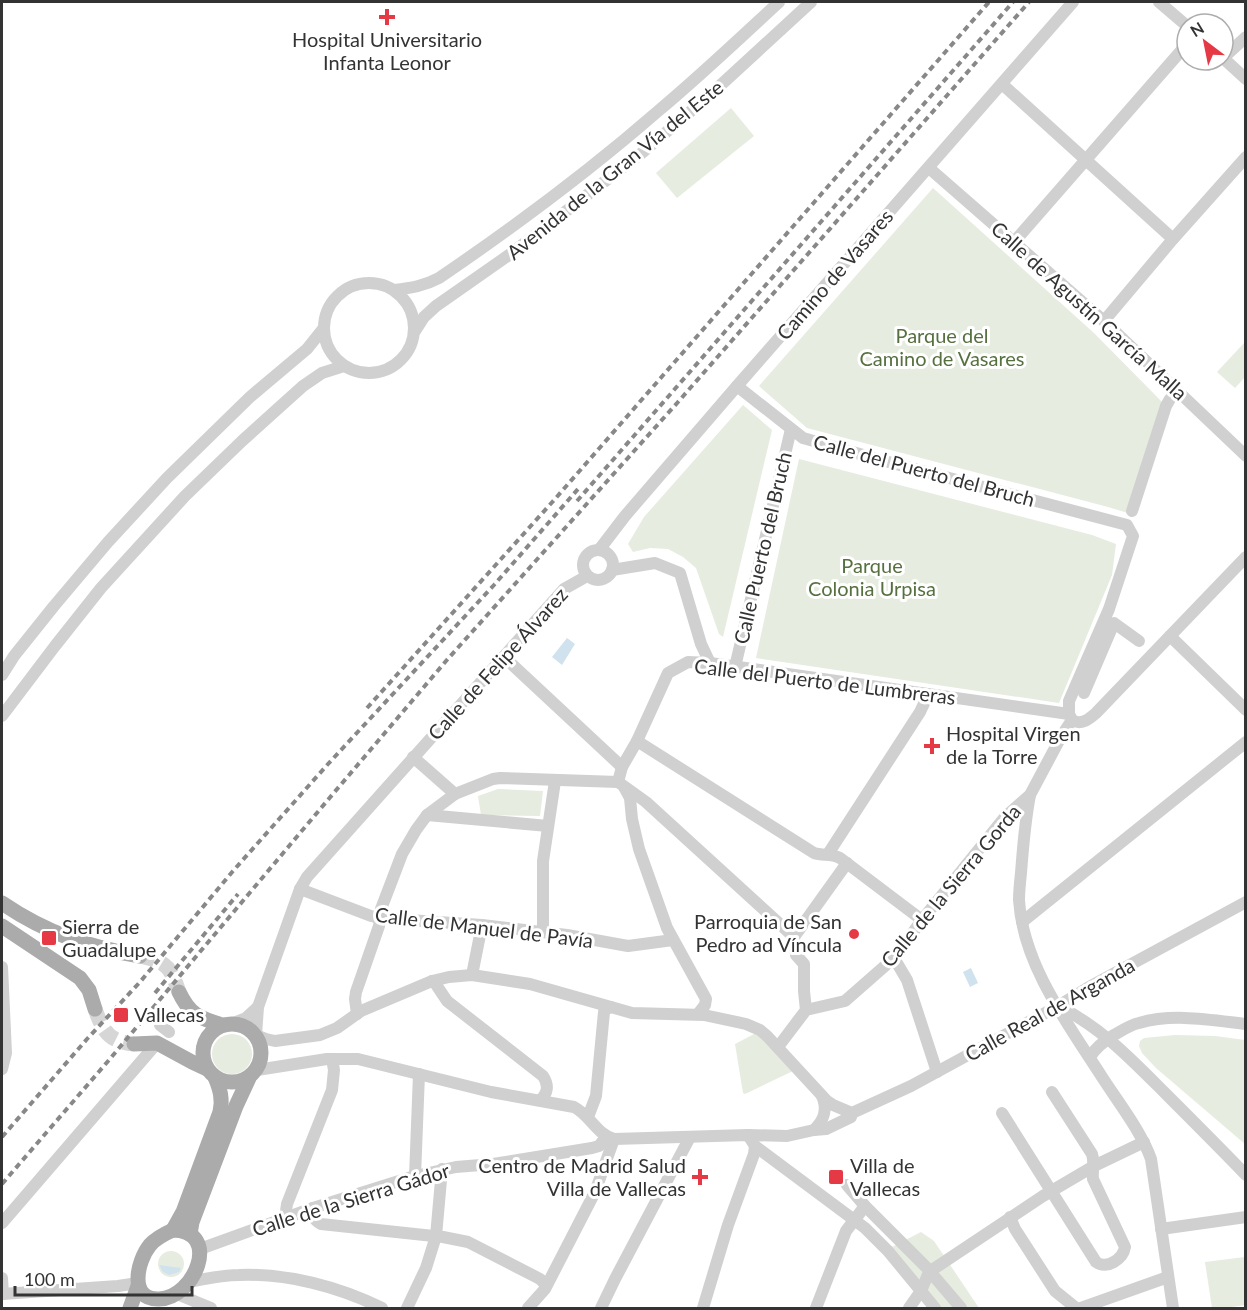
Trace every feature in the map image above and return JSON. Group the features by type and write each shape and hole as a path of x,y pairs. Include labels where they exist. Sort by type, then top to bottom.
{"main road":[{"path":"2,903 54,933 87,945 140,956"},
{"path":"2,926 80,978 89,990 95,1009"},
{"path":"179,992 188,1008 198,1017 226,1024 239,1024 247,1028 256,1035 261,1044 262,1053 261,1062 228,1127 192,1222 190,1234"},
{"path":"172,1230 183,1212 220,1112 221,1097 202,1053 208,1036 214,1029 226,1024"},
{"path":"134,1044 157,1043 223,1082 235,1083 253,1074"},
{"path":"130,1308 138,1285 139,1266 152,1242 172,1230 181,1230 195,1238 200,1249 198,1266 189,1282 177,1294 155,1304 144,1295 138,1285"}],"street":[{"name":"Avenida de la Gran Vía del Este","path":"394,290 429,284 497,238 656,113 779,2"},
{"name":"Avenida de la Gran Vía del Este","path":"415,331 424,317 436,306 509,255 643,152 719,87 811,2"},
{"name":"Camino de Vasares","path":"599,550 625,516 737,386 1073,2"},
{"path":"1159,2 1175,16"},
{"path":"1014,242 1175,58"},
{"path":"1002,84 1173,239"},
{"path":"1104,321 1245,157"},
{"name":"Calle de Agustín García Malla","path":"929,168 1104,321 1245,456"},
{"path":"369,282 394,290 403,298 409,309 415,331 406,354 396,365 382,372 369,374 344,366 329,350 325,340 324,318 331,302 343,290 369,282"},
{"path":"2,675 14,656 54,606 108,542 167,478 250,398 307,349 323,329"},
{"path":"2,716 101,588 185,496 303,386 322,373 344,366"},
{"name":"Calle del Puerto del Bruch","path":"737,386 803,438 1127,525"},
{"path":"1132,511 1170,399"},
{"name":"Calle Puerto del Bruch","path":"735,667 791,429"},
{"name":"Calle de la Sierra Gorda","path":"806,1010 845,1001 894,958 1005,817 1030,795 1070,717 1069,701 1109,609 1133,536 1127,525"},
{"path":"599,550 610,556 613,561 612,570 606,578 596,580 584,572 583,561 589,553 599,550"},
{"path":"1070,717 1077,723 1089,720 1245,557"},
{"path":"612,570 655,563 680,573 701,644 710,663"},
{"name":"Calle de Felipe Álvarez","path":"256,1035 258,1007 300,889 307,877 564,589 587,576"},
{"path":"1084,693 1114,623 1138,641"},
{"path":"1170,636 1245,710"},
{"path":"2,666 14,656"},
{"path":"504,657 622,767"},
{"name":"Calle del Puerto de Lumbreras","path":"620,784 622,767 637,741 668,673 688,662 710,663 1070,717"},
{"path":"828,854 920,712 928,695"},
{"path":"637,741 814,854 834,855 847,863 922,920"},
{"path":"1022,922 1245,742"},
{"name":"Calle de Felipe Álvarez","path":"413,757 455,794"},
{"path":"357,1014 354,999 381,909 402,854 427,815 455,794 493,779 620,784 646,802 794,937 796,955 804,964 806,1010 778,1047"},
{"path":"543,932 543,861 555,781"},
{"path":"620,784 628,792 630,798 639,849 659,908 673,940 706,999 705,1005 698,1014"},
{"path":"1030,795 1024,830 1019,899 1022,922 1037,969 1144,1142 1150,1159 1173,1308"},
{"path":"427,815 548,826"},
{"path":"794,937 847,863"},
{"name":"Calle de Manuel de Pavía","path":"300,889 380,918 567,934 628,946 673,940"},
{"name":"Calle Real de Arganda","path":"852,1113 936,1072 1245,902"},
{"path":"472,975 482,925"},
{"path":"2,953 6,1053 2,1069"},
{"path":"894,958 907,980 936,1072"},
{"path":"256,1035 275,1041 320,1035 337,1028 357,1014 432,981 472,975 530,984 640,1013 698,1014 746,1024 760,1030 833,1105 852,1113"},
{"path":"432,981 447,1001 543,1076 547,1087 540,1100"},
{"path":"1058,1006 1108,1038 1126,1054 1245,1175"},
{"path":"226,1024 246,1018 258,1007"},
{"path":"588,1117 596,1096 604,1012 611,1007"},
{"path":"1090,1057 1108,1038 1137,1023 1158,1019 1216,1020 1245,1024"},
{"path":"2,1223 157,1043"},
{"path":"253,1074 332,1059 358,1059 491,1092 574,1107 583,1112 601,1133 610,1138 595,1192 545,1289 528,1308"},
{"path":"285,1218 287,1204 332,1090 334,1070 332,1059"},
{"path":"415,1176 419,1074"},
{"path":"1002,1113 1096,1263 1103,1266 1108,1265 1121,1256 1125,1247 1093,1179 1092,1154 1052,1092"},
{"path":"814,1130 821,1123 825,1109 822,1095"},
{"name":"Calle de la Sierra Gádor","path":"200,1249 313,1208 442,1169 493,1164 592,1148 610,1138 690,1137 751,1141 826,1129 851,1117 852,1113"},
{"path":"601,1308 690,1137"},
{"path":"751,1141 878,1240 935,1308"},
{"path":"703,1308 728,1225 754,1154 751,1141"},
{"path":"909,1308 921,1291 929,1272 1050,1192 1094,1166 1144,1142"},
{"path":"407,1308 426,1268 436,1236 442,1169"},
{"path":"847,1185 864,1206 961,1308"},
{"path":"816,1308 846,1231 864,1206"},
{"path":"313,1208 316,1221 321,1224 436,1236 468,1242 540,1279 546,1285"},
{"path":"1010,1217 1015,1229 1055,1292 1078,1308 1168,1277"},
{"path":"1161,1228 1245,1217"},
{"path":"189,1282 236,1275 260,1275 308,1281 363,1299 382,1308"},
{"path":"2,1278 2,1294 138,1285"},
{"path":"177,1294 211,1308"}],"green space":[{"path":"731,108 754,136 677,198 656,173"},
{"name":"Parque del Camino de Vasares","path":"933,188 1094,333 1166,406 1131,514 807,428 759,386"},
{"path":"1245,342 1245,377 1235,388 1217,372"},
{"path":"743,405 772,430 723,637 719,634 696,568 683,557 668,549 650,548 633,552 628,544 644,517"},
{"name":"Parque Colonia Urpisa","path":"799,459 1092,535 1116,544 1112,575 1059,703 756,658"},
{"path":"498,789 543,791 540,816 481,815 478,796"},
{"path":"758,1032 793,1071 745,1094 735,1044"},
{"path":"232,1034 246,1040 252,1054 246,1068 232,1074 218,1068 212,1054 218,1040"},
{"path":"1175,1035 1215,1036 1245,1040 1245,1144 1156,1068 1142,1053 1139,1046 1140,1041 1144,1038"},
{"path":"921,1232 934,1241 979,1308 935,1308 892,1247"},
{"path":"171,1251 180,1255 184,1264 180,1273 171,1277 162,1273 158,1264 162,1255"},
{"path":"1245,1257 1245,1305 1212,1308 1205,1262"}],"water":[{"path":"567,638 575,644 562,665 552,657"},
{"path":"971,968 978,983 970,987 963,972"},
{"path":"159,1265 181,1268 179,1272 169,1275 163,1272"}],"tunnel":[{"path":"140,956 156,960 166,966 179,992"},
{"path":"95,1009 108,1034 118,1041 134,1044"}],"railway":[{"path":"367,708 555,499 989,2"},
{"path":"577,501 1013,2"},
{"path":"2,1184 446,661 678,402 1029,2"},
{"path":"2,1137 140,982 233,871 328,764 494,585 578,489"},
{"path":"155,993 238,894"}],"place":[{"name":"Hospital Universitario Infanta Leonor","path":"387,17"},
{"name":"Hospital Virgen de la Torre","path":"932,746"},
{"name":"Parroquia de San Pedro ad Víncula","path":"854,934"},
{"name":"Sierra de Guadalupe","path":"49,938"},
{"name":"Vallecas","path":"121,1015"},
{"name":"Centro de Madrid Salud Villa de Vallecas","path":"700,1177"},
{"name":"Villa de Vallecas","path":"836,1177"}]}
